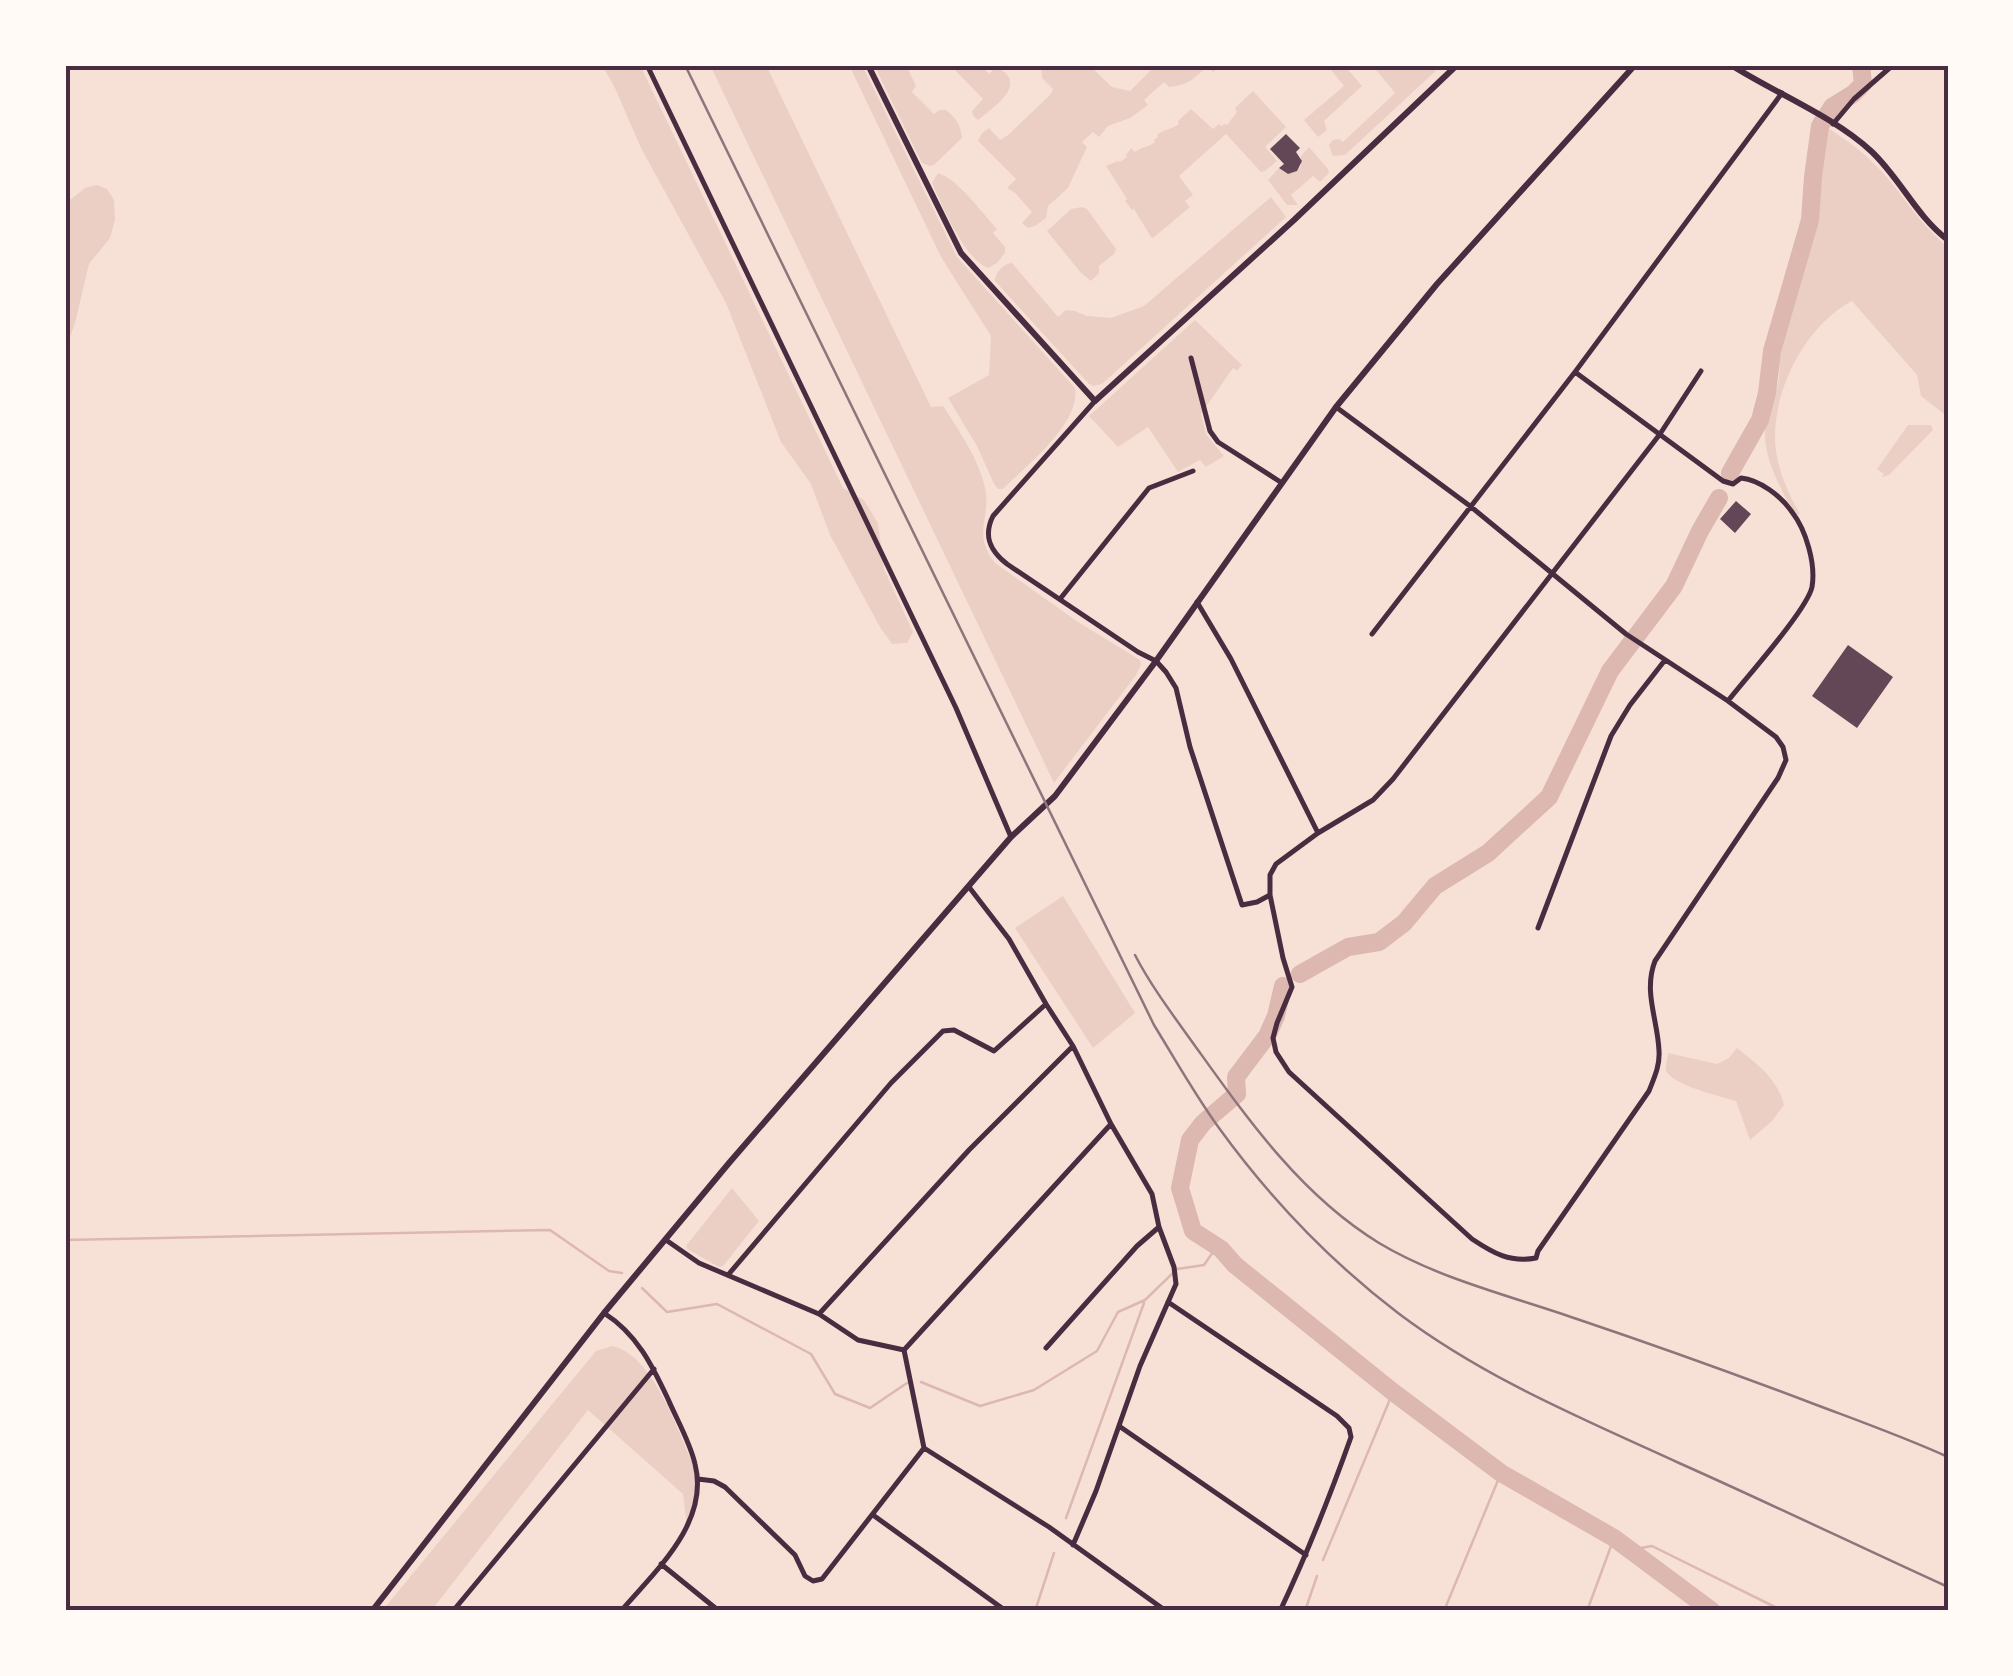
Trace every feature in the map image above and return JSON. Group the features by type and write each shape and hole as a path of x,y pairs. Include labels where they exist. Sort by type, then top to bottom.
{"main road":[{"path":"868,65 961,253 1096,400 1458,65"},
{"path":"372,1611 604,1313 969,886 1054,796 1156,661 1336,407 1437,284 1635,65"},
{"path":"1731,65 1859,141 1948,240"}],"street":[{"path":"646,65 956,708 1012,837"},
{"path":"1832,123 1893,65"},
{"path":"1372,634 1575,372 1782,94"},
{"path":"1192,358 1210,431 1218,442 1282,483"},
{"path":"1336,407 1470,506 1552,572 1626,634 1728,701 1776,737 1783,747 1784,765 1655,961 1650,990 1659,1056 1649,1091 1536,1258 1520,1260 1500,1256 1472,1239 1296,1080 1276,1052 1276,1023 1292,987 1270,894 1270,875 1276,864 1384,790 1552,572 1660,434 1701,371"},
{"path":"1575,372 1722,481 1732,484 1741,478 1750,479 1782,498 1799,522 1812,572 1812,589 1728,701"},
{"path":"1096,400 993,516 988,529 990,542 998,557 1156,661 1166,672 1176,688 1190,748 1242,905 1270,894"},
{"path":"1060,599 1148,488 1193,470"},
{"path":"1197,602 1231,659 1318,833"},
{"path":"1538,928 1611,736 1665,660"},
{"path":"969,886 1009,939 1074,1046 1111,1124 1152,1194 1174,1266 1176,1284 1140,1366 1073,1545"},
{"path":"728,1274 891,1083 943,1032 954,1030 994,1052 1046,1004"},
{"path":"819,1314 969,1150 1074,1046"},
{"path":"904,1350 1111,1124"},
{"path":"1046,1348 1137,1246 1160,1227"},
{"path":"666,1240 685,1255 819,1314 858,1340 904,1350"},
{"path":"1168,1302 1338,1416 1349,1428 1351,1437 1306,1556 1280,1611"},
{"path":"604,1313 637,1342 654,1369 689,1446 698,1479 690,1520 676,1547 621,1611"},
{"path":"904,1350 924,1448 1049,1527 1166,1611"},
{"path":"453,1611 654,1369"},
{"path":"1119,1426 1306,1556"},
{"path":"698,1479 725,1487 794,1555 805,1576 813,1581 826,1576 924,1448"},
{"path":"873,1515 1006,1611"},
{"path":"660,1564 720,1611"}],"shaded area":[{"path":"602,65 640,65 843,488 864,500 878,523 884,569 913,632 907,643 892,644 830,535 811,484 781,442 726,303 641,148"},
{"path":"710,65 766,65 931,407 943,406 975,459 986,493 983,536 995,563 1140,660 1136,675 1054,783"},
{"path":"849,65 862,65 957,257 1075,388 1075,401 1061,429 1003,489 994,484 948,398 989,375 991,336 941,257"},
{"path":"874,65 906,65 916,86 912,92 934,114 946,110 957,122 962,138 934,165 922,163"},
{"path":"950,65 981,65 989,74 996,67 1006,73 1010,87 978,120 972,111 983,99"},
{"path":"1041,65 1089,65 1112,87 1130,91 1156,65 1223,65 1213,72 1208,66 1181,85 1169,87 1164,82 1144,100 1148,105 1130,118 1108,126 1099,137 1093,132 1082,142 1087,147 1068,188 1048,206 1046,218 1028,228 1022,223 1032,212 1007,188 1016,179 978,141 989,128 1000,140 1008,135 1051,94 1053,89 1042,78"},
{"path":"1327,65 1344,65 1362,86 1324,121 1327,130 1318,137 1304,120 1344,86"},
{"path":"1372,65 1442,65 1345,155 1333,156 1329,145 1333,140 1343,142 1395,93"},
{"path":"1253,91 1286,127 1265,147 1277,161 1261,172 1226,134 1179,176 1193,195 1185,201 1190,207 1151,237 1106,166 1127,157 1131,148 1135,152 1155,142 1157,135 1179,124 1191,109 1213,129 1219,124 1227,125 1237,112 1235,108"},
{"path":"1821,124 1870,160 1948,247 1948,417 1921,396 1917,375 1852,301 1835,312 1807,342 1780,400 1776,450 1783,478 1800,514 1795,515 1773,471 1765,435 1779,378 1778,334 1810,220"},
{"path":"1309,147 1329,173 1320,182 1313,176 1291,195 1298,205 1287,205 1268,180 1279,168 1287,174 1295,172"},
{"path":"938,173 962,189 997,229 993,233 1005,247 1005,253 997,263 988,268 979,263 963,243 932,183"},
{"path":"97,185 107,189 114,200 115,220 110,238 89,264 65,352 65,204 85,188"},
{"path":"1271,197 1286,217 1102,384 1089,384 995,281 1001,269 1012,263 1058,317 1066,310 1111,318 1144,306"},
{"path":"1082,207 1116,249 1091,281 1047,231 1071,209"},
{"path":"1195,320 1242,365 1237,371 1233,368 1201,414 1206,434 1224,456 1206,467 1200,460 1178,472 1148,427 1118,447 1089,416"},
{"path":"1908,425 1931,425 1933,430 1889,475 1882,477 1884,474 1877,469"},
{"path":"1063,896 1135,1013 1093,1048 1015,928"},
{"path":"1737,1048 1772,1080 1784,1105 1750,1140 1736,1101 1686,1085 1666,1070 1668,1053 1717,1064"},
{"path":"732,1188 759,1221 719,1267 686,1246"},
{"path":"612,1346 626,1352 651,1377 692,1462 697,1496 687,1528 683,1494 588,1410 431,1611 382,1611 596,1351"}],"building":[{"path":"1286,134 1300,148 1296,152 1302,161 1297,171 1288,174 1279,168 1284,164 1270,149"},
{"path":"1736,501 1751,514 1735,533 1720,519"},
{"path":"1848,645 1893,677 1857,728 1812,696"}],"waterway":[{"path":"1730,473 1760,420 1772,351 1810,220 1820,126 1832,107 1863,84 1861,65"},
{"path":"1300,974 1348,947 1379,942 1404,923 1435,886 1488,853 1549,797 1610,671 1674,586 1719,498"},
{"path":"1283,986 1267,1036 1236,1077 1237,1094 1203,1123 1190,1140 1180,1188 1193,1231 1221,1249 1235,1265 1393,1392 1501,1473 1614,1538 1712,1611"},
{"path":"65,1240 550,1230 609,1271 622,1273"},
{"path":"921,1382 980,1406 1034,1390 1097,1351 1118,1312 1145,1300 1177,1269 1204,1265 1213,1252 1221,1249"},
{"path":"642,1288 667,1312 717,1304 811,1354 835,1394 870,1408 907,1383"},
{"path":"1066,1518 1144,1303"},
{"path":"1323,1560 1393,1392"},
{"path":"1444,1611 1501,1473"},
{"path":"1587,1611 1614,1538"},
{"path":"1630,1550 1652,1546 1783,1611"},
{"path":"1035,1611 1054,1553"},
{"path":"1305,1611 1317,1576"},
{"path":"1693,1611 1697,1599"}],"railway":[{"path":"685,65 1154,1025 1210,1115 1258,1179 1348,1272 1398,1313 1464,1358 1570,1413 1948,1587"},
{"path":"1135,955 1181,1027 1279,1155 1325,1203 1379,1243 1451,1277 1725,1371 1948,1457"}]}
